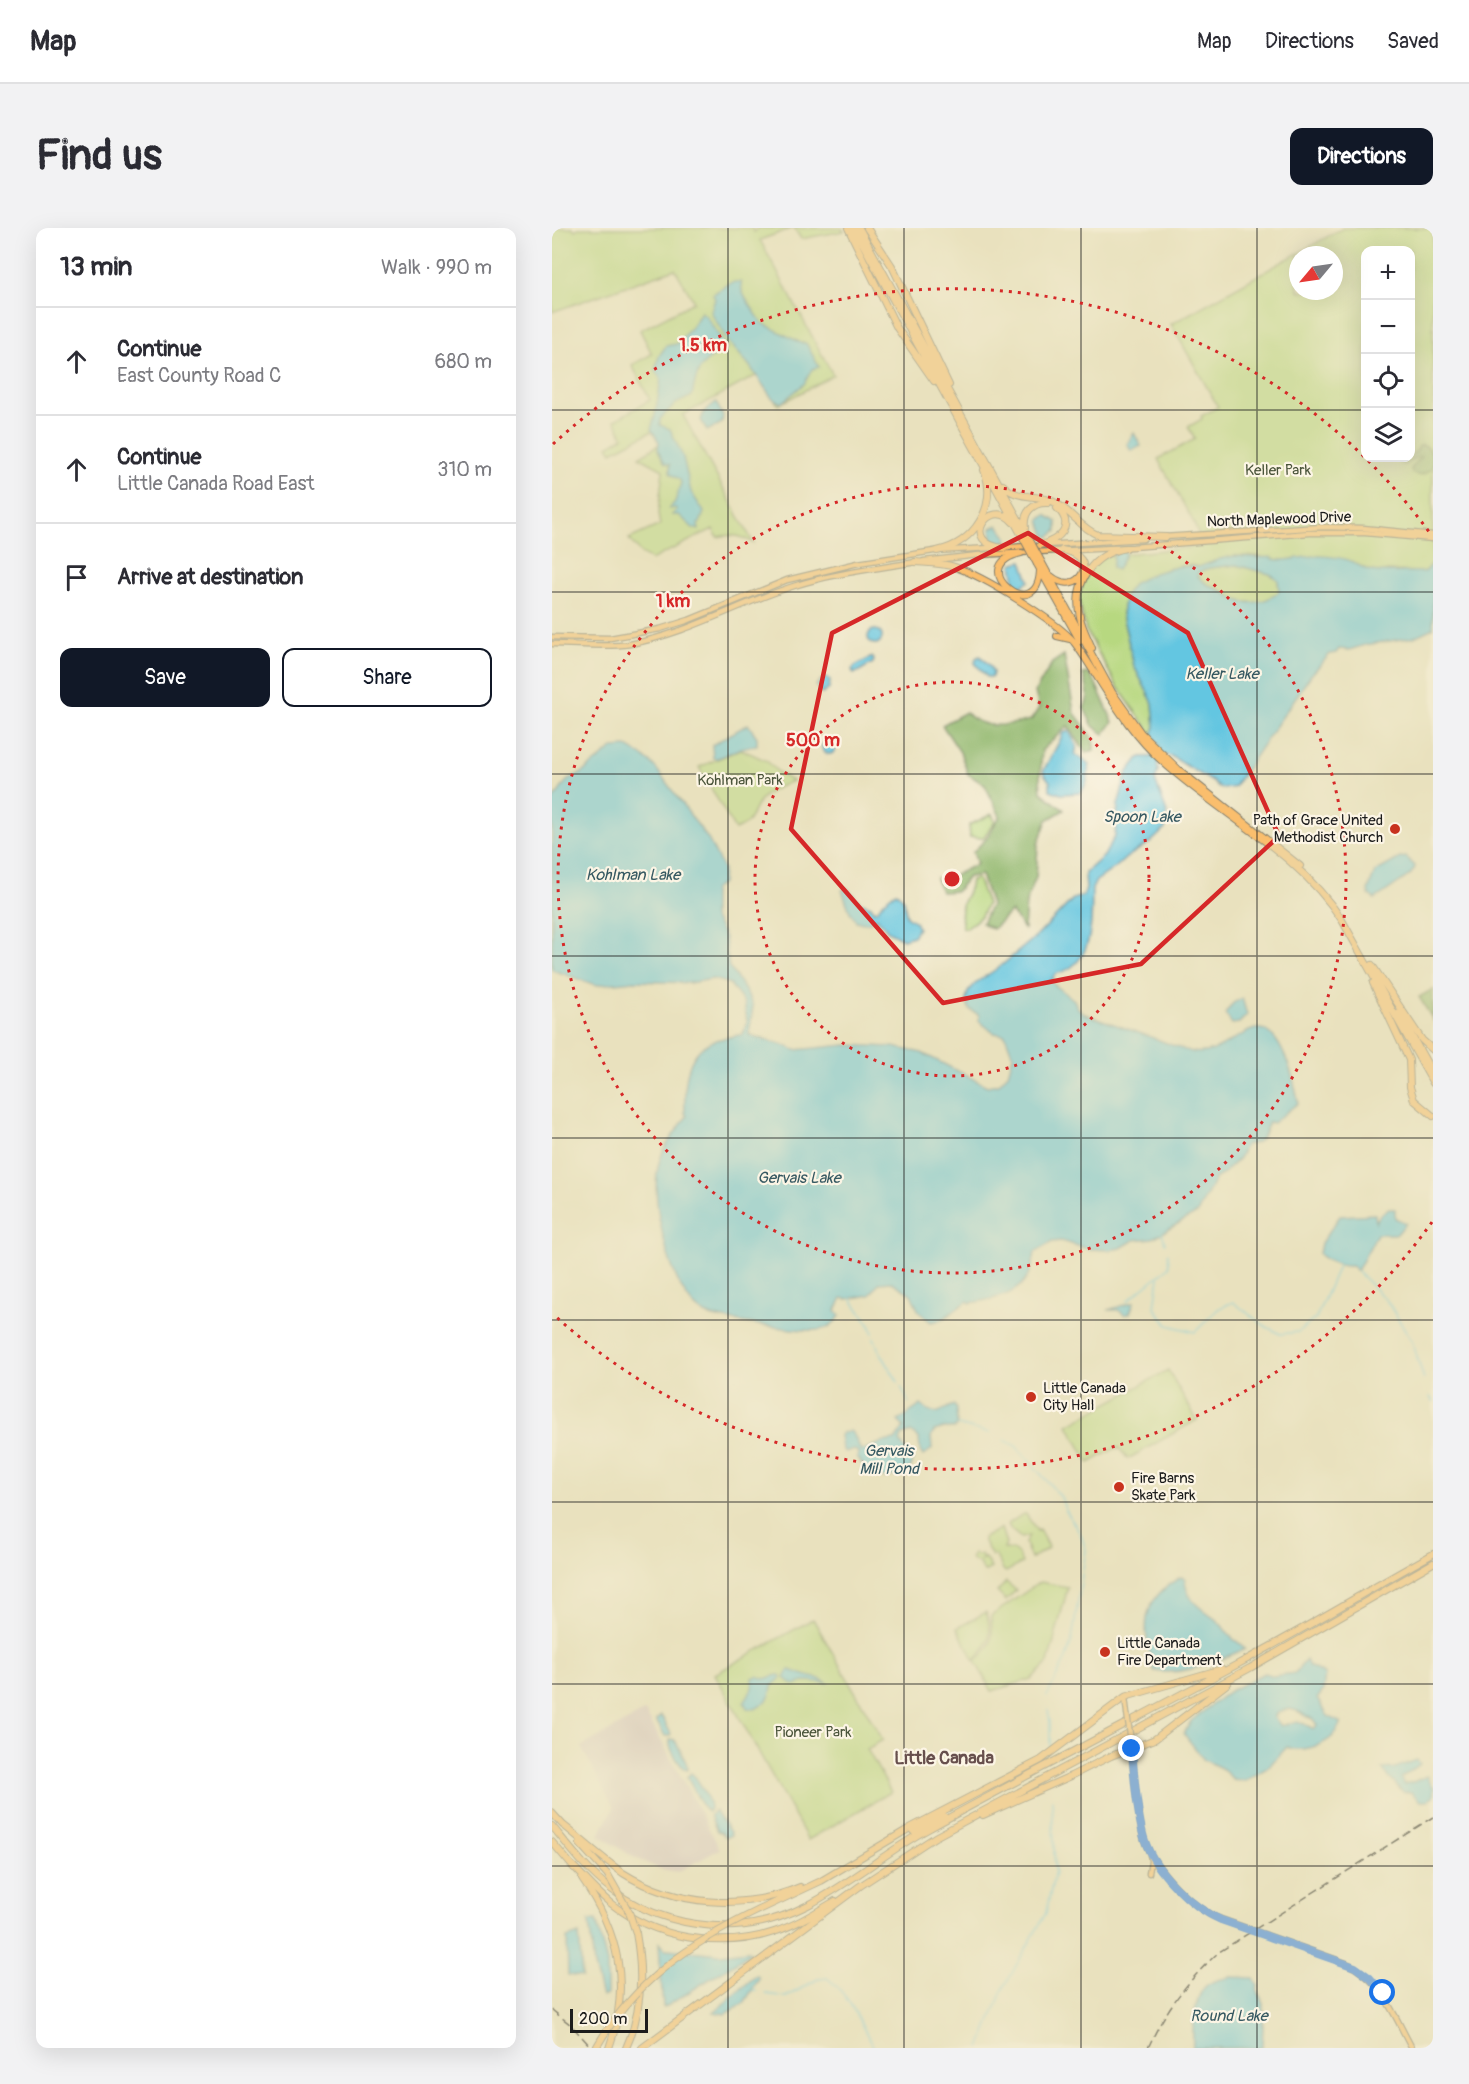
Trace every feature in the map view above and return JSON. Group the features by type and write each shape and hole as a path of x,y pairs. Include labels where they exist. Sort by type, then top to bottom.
{"highway":[{"path":"848,228 897,328 932,377 1025,533"},
{"path":"854,228 969,437 986,476 988,495 980,523 967,537 951,547 937,551"},
{"path":"859,228 961,413 1118,710"},
{"path":"867,228 887,257 906,293 961,413"},
{"path":"988,464 1011,492 1019,496 1055,503 1093,533 1107,536 1166,537"},
{"path":"1025,533 1025,516 1034,506 1047,503 1058,508 1065,521 1062,533 1055,541 1040,545"},
{"path":"1004,548 992,547 983,539 981,526 987,518 993,514 1004,515 1025,533"},
{"path":"1112,692 1082,623 1078,598 1083,580 1094,562 1109,553 1126,548"},
{"path":"1041,566 1052,577 1063,583 1072,583 1080,577 1083,568 1082,559 1075,553 1062,550"},
{"path":"1021,553 1008,558 1001,566 1001,580 1008,590 1021,594 1032,591 1038,583 1041,566"},
{"path":"915,562 940,563 981,578 1051,622 1073,641 1118,710 1152,748 1298,868 1327,899 1433,1083"},
{"path":"1041,566 1112,692 1152,748"},
{"path":"1057,636 1073,641"},
{"path":"1167,762 1290,857 1311,876 1344,917 1433,1074"},
{"path":"1352,939 1409,1060 1410,1087 1414,1100 1433,1116"},
{"path":"1372,965 1420,1037 1433,1050"},
{"path":"552,1826 607,1886 644,1909 672,1919 705,1925 735,1926 758,1923 794,1913 817,1901 915,1836 1240,1663 1433,1554"},
{"path":"642,2048 860,1886 935,1837 1250,1668 1433,1563"},
{"path":"596,2048 627,2004 661,1970 700,1941 759,1910 808,1888 928,1818 1049,1755 1125,1697 1240,1663"},
{"path":"970,1818 989,1813 1164,1733 1250,1668"},
{"path":"878,1847 1007,1786"},
{"path":"552,1813 608,1875 624,1903 636,1933 641,1964 641,1993 634,2027 626,2048"},
{"path":"562,1824 624,1873 651,1888 675,1896 728,1903 765,1899 834,1873"},
{"path":"552,1842 609,1901 656,1928 691,1938 727,1941 761,1936 789,1926 860,1886"},
{"path":"573,1866 604,1914 618,1957 621,1983 619,2011 609,2048"}],"main road":[{"name":"North Maplewood Drive","path":"552,637 600,638 647,633 684,622 778,583 876,560 937,551 1322,527 1363,528 1433,537"},
{"name":"North Maplewood Drive","path":"552,644 628,644 686,629 810,581 915,562 958,557 1126,548 1343,532 1433,537"},
{"path":"726,604 729,612"},
{"path":"1125,1697 1142,1827 1151,1861 1149,1873"},
{"path":"1148,1849 1182,1894 1208,1914 1346,1963 1362,1971 1383,1993 1412,2048"}],"highlighted area":[{"path":"1028,533 1188,633 1279,836 1141,964 943,1003 791,829 832,633"}],"shaded area":[{"path":"645,1711 720,1849 678,1872 660,1869 633,1857 599,1835 614,1808 581,1747"}],"green space":[{"path":"552,228 573,228 575,230 578,228 752,228 754,232 759,228 793,228 760,240 833,375 778,405 759,374 683,415 754,544 737,536 717,537 713,529 651,560 641,554 629,539 660,525 658,514 663,470 639,457 660,444 654,430 612,452 608,446 623,437 615,420 650,400 632,365 652,354 640,330 694,302 675,269 552,312"},
{"path":"794,228 842,228 844,231 801,239"},
{"name":"Keller Park","path":"1343,228 1433,228 1433,563 1422,572 1387,571 1381,573 1351,562 1319,556 1278,561 1257,556 1234,556 1199,567 1191,565 1167,569 1134,583 1125,595 1122,614 1134,666 1153,703 1155,727 1152,735 1117,686 1086,630 1078,597 1089,568 1104,556 1203,546 1194,523 1158,459 1195,439 1188,427 1202,419 1201,416 1218,407 1171,324 1289,258 1289,300 1343,300 1343,246 1311,246"},
{"path":"1419,446 1429,448 1432,453 1433,468 1418,475 1412,473 1411,469 1421,457 1415,459 1415,452"},
{"path":"1236,565 1270,574 1278,580 1279,592 1258,602 1240,601 1206,583 1198,576 1198,572 1209,568"},
{"path":"1064,655 1074,712 1093,738 1094,750 1086,753 1068,726 1042,750 1041,792 1064,810 1047,820 1038,844 1036,877 1026,902 1024,929 1011,911 993,929 982,923 991,905 981,875 968,877 957,891 941,892 936,878 947,879 977,864 973,852 986,839 1000,816 985,785 968,774 960,752 942,725 966,712 988,725 1005,725 1031,720 1039,708 1035,692 1052,663"},
{"path":"1088,673 1095,682 1113,722 1104,734 1093,726 1084,708 1088,695 1083,674"},
{"name":"Kohlman Park","path":"741,749 767,761 792,781 765,795 748,821 735,830 699,767"},
{"path":"992,814 995,822 983,838 970,837 969,825"},
{"path":"977,878 987,904 981,916 967,928 962,927 963,902 971,880"},
{"path":"1433,989 1433,1020 1419,997"},
{"path":"1168,1370 1197,1420 1128,1459 1118,1447 1089,1463 1068,1425"},
{"path":"1026,1514 1037,1531 1039,1530 1048,1546 1031,1559 1025,1543 1029,1536 1021,1538 1011,1530 1008,1524"},
{"path":"1001,1528 1006,1544 1004,1549 1016,1552 1022,1563 1006,1572 995,1555 992,1556 983,1540"},
{"path":"974,1553 977,1556 981,1554 983,1558 980,1560 985,1558 991,1568 984,1572 978,1562 971,1558"},
{"path":"1006,1582 1016,1590 1006,1601 997,1592"},
{"path":"1040,1582 1068,1587 1048,1663 1031,1679 992,1691 975,1661 986,1651 991,1642 991,1616"},
{"path":"986,1612 989,1638 984,1649 974,1660 957,1628"},
{"name":"Pioneer Park","path":"813,1619 883,1740 867,1749 891,1792 808,1840 715,1674"}],"water":[{"path":"741,282 746,299 762,323 801,343 806,343 819,367 812,369 804,384 781,403 772,398 749,365 727,340 711,312 715,299 713,294 730,283"},
{"path":"701,312 727,348 709,359 698,372 692,396 675,404 660,419 660,425 670,429 683,457 691,492 704,512 698,524 699,530 693,528 679,515 672,515 677,510 676,508 669,509 675,502 681,483 670,473 670,464 665,463 658,450 659,442 651,429 661,379 655,371 659,356 666,346 677,344"},
{"path":"716,402 723,416 722,423 707,431 701,420 704,412"},
{"path":"1134,433 1141,446 1131,451 1127,444"},
{"path":"1046,515 1057,522 1057,531 1049,537 1045,535 1040,520"},
{"path":"998,525 1007,537 1006,542 992,541 991,528"},
{"path":"1125,550 1125,555 1117,570 1112,568 1114,554"},
{"name":"Gervais Lake","path":"1234,556 1272,557 1285,560 1328,556 1347,560 1369,570 1383,572 1422,572 1433,563 1433,628 1414,637 1349,650 1339,649 1336,653 1330,654 1311,675 1234,787 1225,789 1220,787 1171,756 1165,755 1157,764 1158,771 1155,780 1167,813 1165,829 1151,842 1096,881 1092,889 1090,928 1084,952 1078,962 1055,974 1051,982 1074,1000 1077,1007 1085,1014 1193,1052 1217,1049 1245,1033 1262,1029 1271,1034 1285,1056 1298,1103 1273,1123 1269,1122 1259,1141 1246,1144 1239,1158 1216,1178 1197,1213 1153,1238 1134,1240 1121,1248 1089,1249 1061,1241 1052,1242 1035,1252 1028,1276 1014,1291 994,1299 970,1303 968,1301 941,1320 931,1322 919,1312 911,1294 892,1282 879,1283 870,1295 842,1298 836,1310 840,1316 830,1326 821,1329 760,1325 703,1313 692,1304 675,1274 659,1218 656,1181 660,1160 666,1146 687,1116 685,1093 691,1063 695,1055 711,1042 743,1034 747,1022 744,1003 730,984 713,979 689,983 634,981 596,985 552,970 552,799 569,779 579,775 613,748 627,747 655,767 708,839 723,869 722,883 713,890 713,917 725,937 729,967 753,1006 749,1035 795,1050 846,1045 893,1047 922,1053 987,1086 999,1084 1008,1074 1013,1056 1005,1035 994,1033 979,1021 979,1015 969,1009 966,1000 968,992 977,982 1001,966 1039,934 1073,899 1083,896 1086,889 1085,873 1104,856 1115,836 1118,805 1127,773 1139,758 1151,757 1160,747 1152,735 1155,727 1153,703 1134,666 1122,614 1125,595 1134,583 1154,573 1180,566 1199,567","holes":["1236,565 1270,574 1278,580 1279,592 1269,598 1252,602 1234,599 1198,576 1198,572 1209,568"]},
{"path":"1022,561 1029,581 1019,588 1013,584 1012,564"},
{"path":"875,630 880,632 882,637 880,642 875,644 870,642 868,637 870,632"},
{"path":"980,656 990,666 993,672 992,677 987,677 975,663 976,658"},
{"path":"872,657 873,663 854,674 852,670 855,666"},
{"path":"822,679 830,680 829,689 822,694 816,685"},
{"path":"748,724 757,737 757,745 713,758 712,745"},
{"path":"1069,731 1077,746 1075,755 1090,764 1087,782 1081,793 1061,794 1050,790 1050,782 1043,772 1063,733"},
{"path":"829,740 834,742 836,747 834,752 829,754 824,752 822,747 824,742"},
{"path":"1406,857 1415,866 1410,875 1375,899 1369,895 1368,890 1375,872"},
{"path":"846,888 861,903 871,906 874,911 896,892 899,894 905,906 906,916 915,922 918,928 913,936 903,939 888,931 877,918 867,923 856,921 842,890"},
{"path":"1242,998 1247,1015 1239,1023 1232,1024 1225,1014 1233,1003"},
{"path":"1389,1209 1395,1209 1395,1218 1406,1223 1397,1234 1377,1234 1357,1271 1352,1266 1334,1263 1319,1254 1321,1243 1340,1216 1375,1214 1376,1222 1380,1215"},
{"path":"1134,1302 1130,1313 1125,1315 1118,1310 1108,1310"},
{"name":"Gervais Mill Pond","path":"921,1405 936,1412 954,1405 957,1425 955,1428 934,1431 931,1437 932,1449 923,1456 920,1451 919,1438 911,1432 902,1435 900,1442 913,1460 911,1467 882,1478 864,1466 857,1458 858,1452 853,1449 845,1452 842,1449 840,1435 844,1432 850,1431 854,1435 861,1451 895,1440 904,1427 898,1421"},
{"path":"1181,1577 1185,1579 1188,1592 1194,1602 1245,1649 1212,1663 1189,1669 1154,1671 1147,1642 1147,1617 1157,1595"},
{"path":"1306,1660 1309,1666 1325,1675 1323,1691 1317,1699 1328,1716 1341,1723 1329,1740 1311,1748 1287,1747 1267,1768 1245,1781 1233,1779 1221,1768 1204,1760 1184,1734 1191,1721 1228,1692 1264,1673 1274,1676 1295,1673","holes":["1294,1710 1313,1719 1317,1725 1314,1729 1298,1721 1281,1726 1274,1717 1278,1712"]},
{"path":"789,1670 828,1683 808,1681 794,1685 785,1678"},
{"path":"781,1675 781,1678 772,1686 767,1700 755,1709 747,1708 744,1702 753,1688 753,1678 757,1676 764,1679"},
{"path":"661,1716 671,1734 669,1736 665,1736 656,1720"},
{"path":"672,1739 675,1740 685,1759 688,1770 684,1769 674,1755 670,1747"},
{"path":"1417,1760 1420,1764 1401,1778 1404,1784 1427,1776 1433,1787 1433,1796 1428,1801 1420,1801 1411,1792 1403,1792 1382,1769 1395,1768"},
{"path":"691,1773 706,1795 710,1805 708,1812 687,1777"},
{"path":"715,1811 730,1832 731,1835 726,1838 717,1831 710,1815"},
{"path":"596,1920 607,1963 607,1995 602,1997 594,1966 589,1921"},
{"path":"579,1934 582,1977 568,1975 567,1938"},
{"path":"659,1943 664,1949 720,1954 748,1951 751,1953 663,2007"},
{"path":"757,1975 759,1979 744,2003 725,2014 714,2012"},
{"name":"Round Lake","path":"1230,1977 1254,1978 1258,1986 1257,1990 1264,2004 1262,2048 1193,2048 1194,2016 1201,1993 1209,1984"}],"waterway":[{"path":"1162,1232 1165,1243"},
{"path":"1127,1301 1169,1267 1168,1253"},
{"path":"1159,1277 1155,1308 1168,1325 1195,1332 1218,1309 1233,1302 1265,1326 1280,1334 1298,1332 1316,1318 1339,1264"},
{"path":"1357,1271 1387,1301 1412,1341 1424,1379"},
{"path":"851,1298 873,1333"},
{"path":"874,1338 898,1382"},
{"path":"901,1387 909,1403"},
{"path":"1430,1397 1433,1402"},
{"path":"957,1425 990,1433"},
{"path":"1004,1440 1016,1446 1061,1497 1065,1509 1081,1535 1086,1550 1072,1640 1066,1658 1047,1696"},
{"path":"1048,1710 1050,1746"},
{"path":"980,2048 1003,1989 1046,1913 1055,1871 1052,1800"},
{"path":"766,1994 786,1997 818,1979 827,1978 848,2001 874,2048"}],"railway":[{"path":"1148,2048 1178,1996 1219,1952 1433,1817"},
{"path":"552,2010 571,2025 592,2048"}],"place":[{"name":"Path of Grace United Methodist Church","path":"1395,829"},
{"name":"Little Canada City Hall","path":"1031,1397"},
{"name":"Fire Barns Skate Park","path":"1119,1487"},
{"name":"Little Canada Fire Department","path":"1105,1652"}],"district":[{"name":"Little Canada","path":"944,1758"}],"route":[{"path":"1132,1749 1144,1839 1153,1857 1188,1900 1201,1910 1221,1920 1355,1967 1370,1978 1383,1993"}],"water label":[{"name":"Keller Lake","path":"1222,673"},
{"name":"Spoon Lake","path":"1142,816"},
{"name":"Kohlman Lake","path":"633,874"}]}
